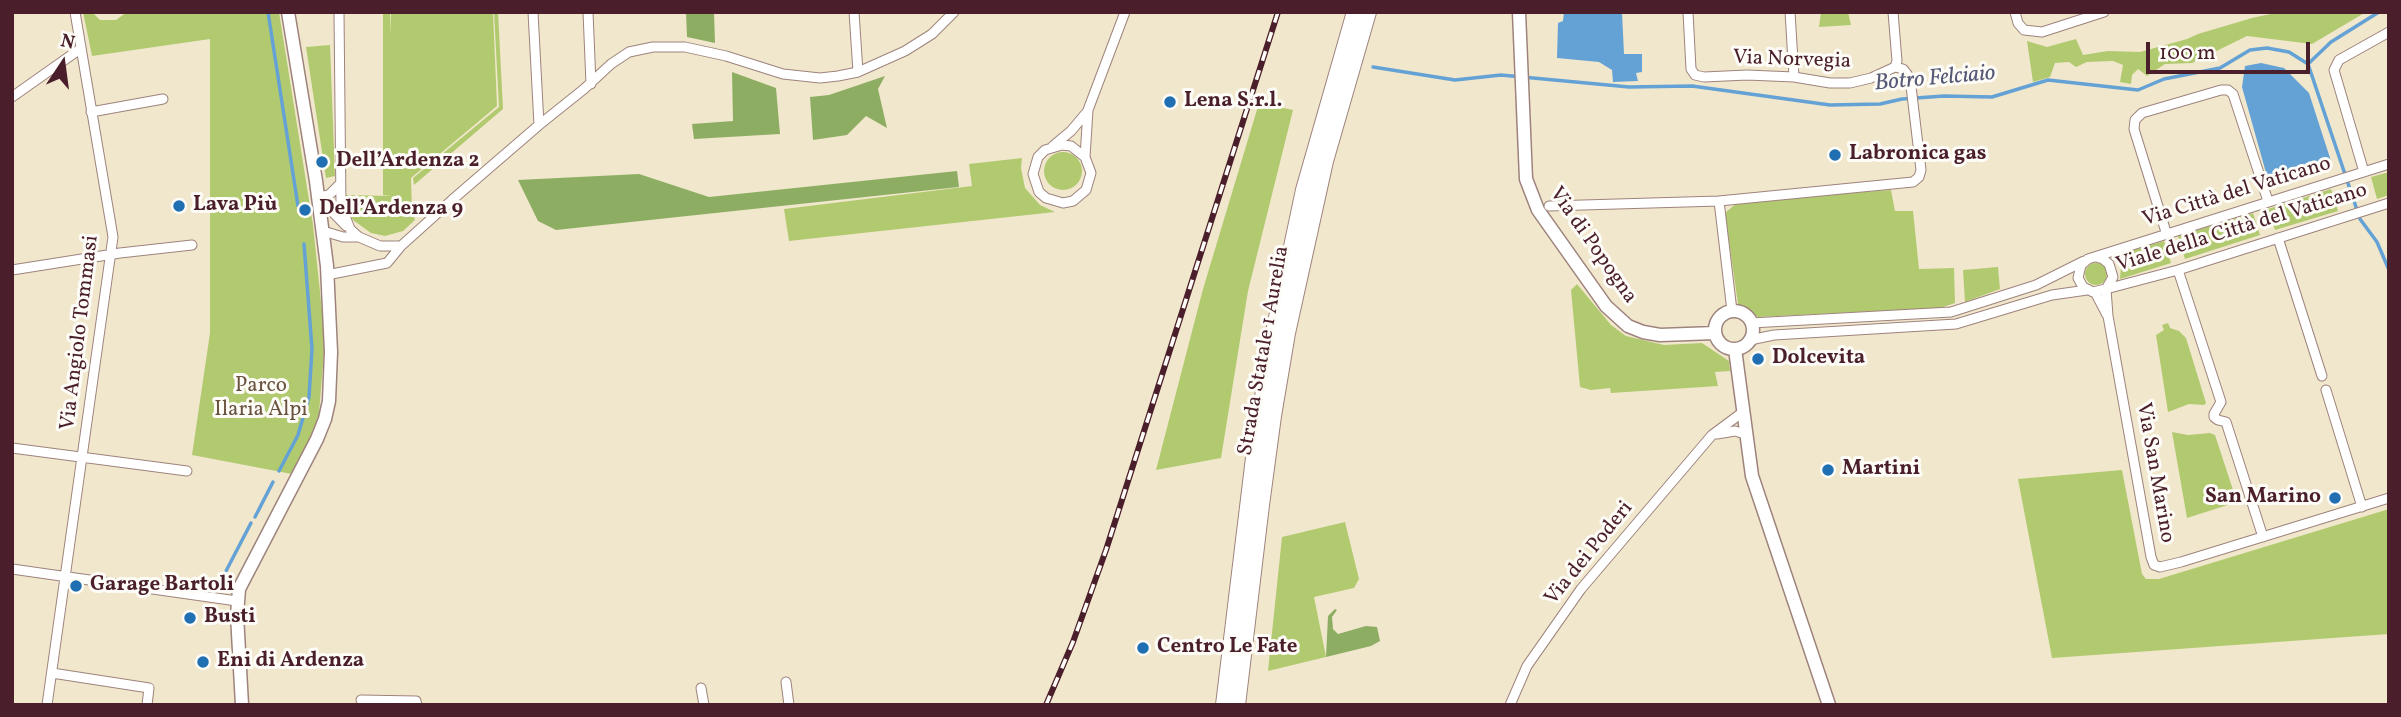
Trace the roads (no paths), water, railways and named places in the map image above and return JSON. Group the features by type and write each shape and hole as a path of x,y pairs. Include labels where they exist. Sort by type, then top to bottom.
{"highway":[{"name":"Strada Statale 1 Aurelia","path":"1224,705 1257,433 1274,331 1304,190 1355,12"},
{"name":"Strada Statale 1 Aurelia","path":"1237,705 1261,505 1287,333 1325,160 1368,12"}],"main road":[{"path":"242,705 237,601 243,578 325,419 329,401 331,352 323,231 288,12"},
{"name":"Via di Popogna","path":"1519,12 1527,179 1542,216 1606,306 1629,326 1660,335 1715,333"},
{"path":"1732,311 1744,314 1751,323 1752,332 1750,340 1735,349 1724,346 1715,333 1719,318 1732,311"},
{"path":"1735,349 1750,467 1829,705"}],"street":[{"name":"Via Angiolo Tommasi","path":"47,705 113,237 75,12"},
{"path":"339,12 340,184 342,210 350,229"},
{"path":"533,12 539,125"},
{"path":"587,12 591,84"},
{"path":"854,12 858,72"},
{"path":"327,275 387,263 401,246 539,125 629,52 665,46 712,52 794,76 820,78 858,72 892,57 920,42 942,26 954,12"},
{"path":"1088,110 1071,131 1038,157 1033,174 1039,192 1054,202 1073,201 1086,190 1091,173 1085,156 1088,110 1125,12"},
{"name":"Via Norvegia","path":"1688,12 1691,69 1695,75 1794,77 1830,83 1850,83 1895,68"},
{"path":"1790,12 1794,77"},
{"path":"1893,12 1897,61 1895,68"},
{"path":"2015,12 2018,23 2024,30 2042,32 2104,12"},
{"path":"2364,172 2334,70 2339,60 2389,32"},
{"path":"12,97 80,49"},
{"name":"Via di Popogna","path":"1549,206 1719,201 1913,182 1919,177 1921,170 1910,78 1903,69 1895,68"},
{"path":"2166,232 2134,129 2137,116 2142,113 2228,90 2233,94 2268,201"},
{"path":"91,112 163,99"},
{"path":"1053,146 1071,146 1085,156"},
{"name":"Via Città del Vaticano","path":"1751,323 1951,312 2036,285 2103,253 2389,164"},
{"path":"318,197 329,195 340,184"},
{"path":"318,197 359,237 380,246 401,246"},
{"path":"1719,201 1732,311"},
{"name":"Viale della Città del Vaticano","path":"2106,289 2178,270 2389,203"},
{"path":"323,231 343,237 359,237"},
{"path":"2278,238 2322,376"},
{"path":"12,270 192,245"},
{"path":"1750,340 1774,335 1956,324 2052,295 2091,291 2106,289 2112,279 2112,268 2106,260 2091,259 2079,268 2080,283 2091,291"},
{"path":"2178,270 2221,402 2214,417 2227,422 2263,537"},
{"name":"Via San Marino","path":"2106,289 2108,316 2152,564 2160,567 2389,498"},
{"name":"Via San Marino","path":"2091,291 2108,316"},
{"path":"2326,390 2362,507"},
{"name":"Via dei Poderi","path":"1510,705 1527,666 1581,589 1712,435 1743,412"},
{"path":"1712,435 1735,431 1745,434"},
{"path":"12,448 187,471"},
{"path":"12,569 237,601"},
{"path":"52,673 149,688 147,705"},
{"path":"786,682 789,705"},
{"path":"701,688 704,705"},
{"path":"361,700 416,701 417,705"}],"water":[{"path":"1564,12 1622,12 1624,54 1642,54 1642,72 1636,73 1638,81 1613,82 1612,70 1599,62 1557,58 1558,23 1563,21"},
{"path":"2261,63 2284,68 2309,93 2331,161 2268,180 2242,87 2245,66"}],"waterway":[{"path":"268,12 298,206"},
{"path":"2308,64 2331,42 2379,12"},
{"name":"Botro Felciaio","path":"1373,67 1455,80 1501,75 1629,87 1692,86 1830,105 1880,104 1902,99 1944,96 1992,97 2048,80 2138,90 2164,79 2220,68 2250,50 2267,48 2289,52 2308,64 2360,219 2377,242 2389,270"},
{"path":"279,471 298,435 309,397 312,349 304,244"},
{"path":"255,517 273,482"},
{"path":"226,571 251,523"}],"railway":[{"path":"1046,705 1073,642 1106,550 1278,12"}],"place":[{"name":"Lena S.r.l.","path":"1170,102"},
{"name":"Labronica gas","path":"1835,155"},
{"name":"Dell’Ardenza 2","path":"322,162"},
{"name":"Lava Più","path":"179,206"},
{"name":"Dell’Ardenza 9","path":"305,210"},
{"name":"Dolcevita","path":"1758,359"},
{"name":"Martini","path":"1828,470"},
{"name":"San Marino","path":"2335,498"},
{"name":"Garage Bartoli","path":"76,586"},
{"name":"Busti","path":"190,618"},
{"name":"Centro Le Fate","path":"1143,648"},
{"name":"Eni di Ardenza","path":"203,662"}],"park label":[{"name":"Parco Ilaria Alpi","path":"261,399"}]}
